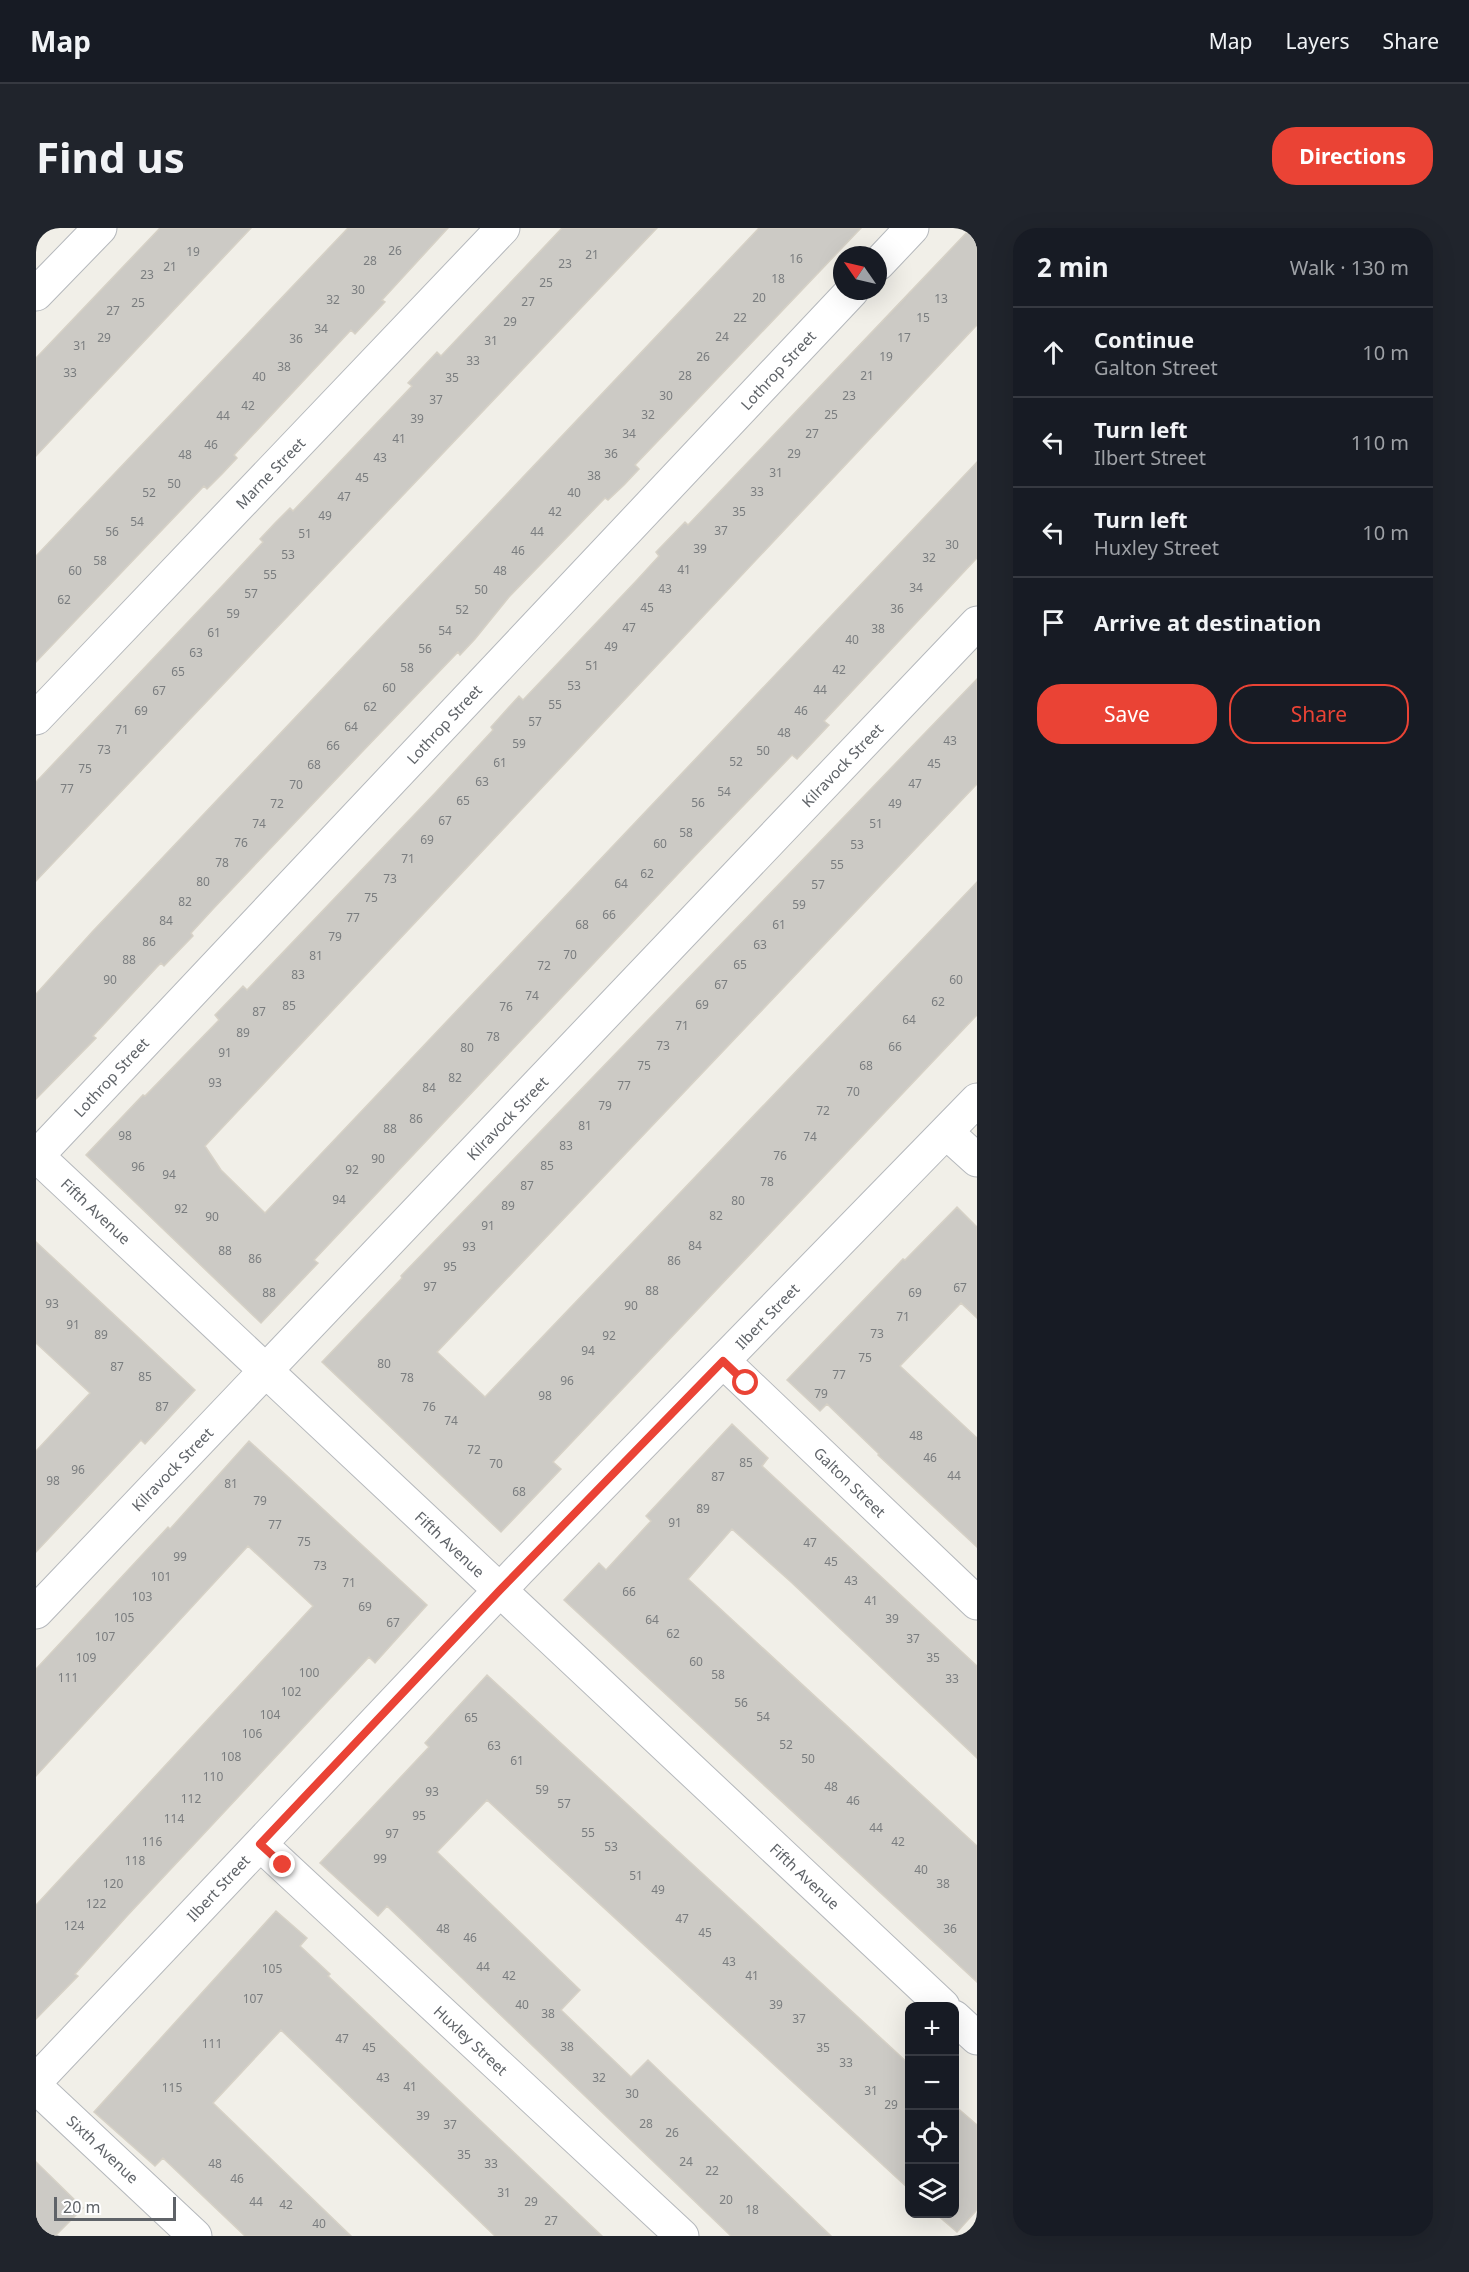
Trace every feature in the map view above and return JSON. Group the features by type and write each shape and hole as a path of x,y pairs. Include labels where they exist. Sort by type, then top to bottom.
{"street":[{"path":"36,294 100,228"},
{"name":"Marne Street","path":"36,718 503,228"},
{"path":"887,254 912,228"},
{"name":"Lothrop Street","path":"36,1156 844,300"},
{"name":"Kilravock Street","path":"36,1612 977,623"},
{"name":"Ilbert Street","path":"36,2080 500,1590 977,1100"},
{"path":"946,1132 977,1160"},
{"name":"Fifth Avenue","path":"36,1156 938,2002"},
{"name":"Galton Street","path":"723,1361 977,1603"},
{"name":"Huxley Street","path":"260,1844 682,2236"},
{"path":"959,2022 977,2038"},
{"name":"Sixth Avenue","path":"36,2087 195,2236"}],"building":[{"path":"160,228 251,228 36,456 36,358"},
{"path":"348,228 448,228 382,300 385,302 355,334 351,330 234,455 237,458 222,474 207,489 204,486 36,662 36,556"},
{"path":"562,228 657,228 36,881 36,782 263,542 260,539 275,523 290,508 293,511 412,386 408,383 437,352 441,356"},
{"path":"759,228 861,228 844,246 833,246 833,257 635,465 639,469 608,500 605,498 509,597 460,655 458,652 361,753 213,909 191,933 193,936 164,966 161,963 157,967 93,1036 96,1038 36,1099 36,994"},
{"path":"971,228 977,228 977,325 205,1146 221,1170 265,1213 977,462 977,558 824,721 829,725 797,759 792,755 693,858 314,1260 318,1263 261,1323 86,1155 219,1020 215,1015 243,986 247,990 436,792 493,730 491,727 519,696 523,700 637,580 659,556 656,552 685,522 688,525"},
{"path":"977,679 977,784 437,1352 485,1397 977,882 977,1015 553,1462 561,1469 501,1532 322,1362 402,1278 401,1276"},
{"path":"957,1207 977,1227 977,1318 961,1303 900,1366 977,1438 977,1547 827,1404 820,1411 787,1380 903,1259 905,1260"},
{"path":"36,1242 195,1390 145,1444 141,1440 36,1552 36,1451 90,1393 36,1343"},
{"path":"732,1424 768,1458 762,1466 977,1666 977,1758 732,1529 688,1579 977,1846 977,1982 564,1600 599,1563 606,1570 651,1521 646,1516"},
{"path":"249,1441 427,1605 375,1663 369,1657 127,1916 75,1974 78,1976 36,2019 36,1905 313,1606 248,1546 36,1776 36,1669 168,1527 170,1529"},
{"path":"487,1675 905,2060 905,2185 487,1800 437,1852 580,1990 561,2010 631,2077 648,2060 831,2236 731,2236 387,1906 378,1916 320,1863 429,1747 425,1743"},
{"path":"276,1911 307,1938 300,1946 330,1974 328,1976 602,2236 495,2236 281,2030 213,2103 351,2236 245,2236 163,2158 155,2166 94,2112"},
{"path":"959,2109 977,2125 977,2210 957,2232 941,2218 959,2218"},
{"path":"36,2162 83,2208 55,2236 36,2236"}],"route":[{"path":"283,1865 260,1844 500,1590 723,1361 746,1383"}]}
